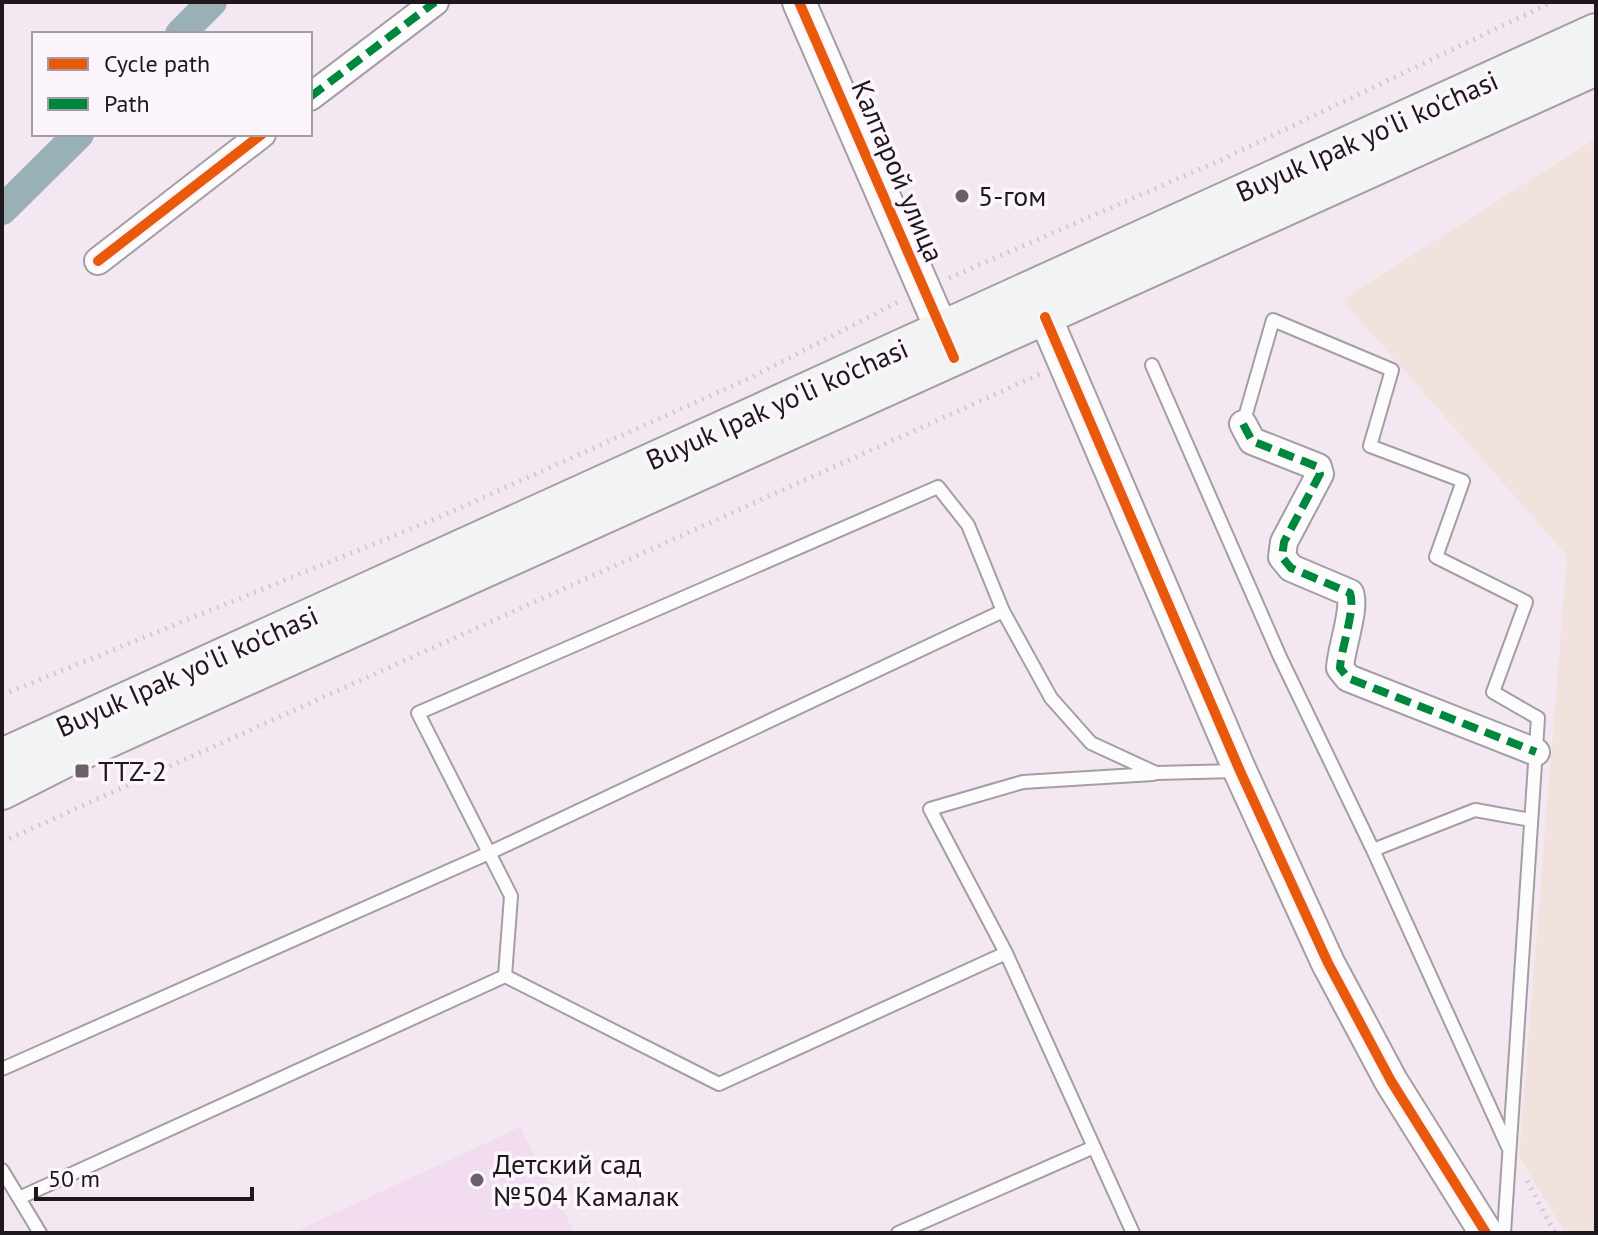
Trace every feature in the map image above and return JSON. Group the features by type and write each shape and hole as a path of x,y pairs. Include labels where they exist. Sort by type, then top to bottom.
{"main road":[{"name":"Buyuk Ipak yo'li ko'chasi","path":"1039,303 1596,32"},
{"name":"Buyuk Ipak yo'li ko'chasi","path":"2,757 1039,303 1596,67"},
{"name":"Buyuk Ipak yo'li ko'chasi","path":"2,791 948,344"}],"street":[{"path":"312,95 435,2"},
{"name":"Калтарой улица","path":"799,2 948,344"},
{"path":"98,261 259,136"},
{"path":"1039,303 1240,771 1328,963 1363,1031 1486,1233"},
{"path":"1243,424 1252,441 1318,467 1320,474 1284,542 1282,557 1291,568 1350,593 1353,601 1341,645 1340,668 1348,678 1536,752"}],"lane":[{"path":"1243,424 1273,320 1392,370 1370,446 1463,481 1436,557 1526,602 1493,692 1538,718 1504,1233"},
{"path":"1152,365 1280,657 1373,850 1510,1150"},
{"path":"505,976 511,896 418,713 938,487 968,525 1003,611 1051,698 1091,743 1156,773"},
{"path":"2,1069 489,853 1003,611"},
{"path":"1133,1233 1006,953 930,809 1023,782 1240,771"},
{"path":"1373,850 1475,810 1531,820"},
{"path":"505,976 719,1084 1006,953"},
{"path":"19,1198 505,976"},
{"path":"898,1233 1094,1147"},
{"path":"2,1170 40,1233"}],"path":[{"path":"2,695 435,519 752,377 923,290 1221,160 1552,2"},
{"path":"2,842 1066,362"},
{"path":"1510,1150 1555,1233"}],"shaded area":[{"path":"1596,138 1596,1233 1565,1233 1519,1156 1567,556 1342,300"},
{"name":"Детский сад №504 Камалак","path":"520,1127 575,1233 292,1233"}],"waterway":[{"path":"182,32 212,2"},
{"path":"2,210 77,136"}],"marked path":[{"path":"312,95 435,2"},
{"path":"1243,424 1252,441 1318,467 1320,474 1284,542 1282,557 1291,568 1350,593 1351,609 1340,668 1348,678 1536,752"}],"cycle path":[{"path":"799,2 954,358"},
{"path":"98,261 259,136"},
{"path":"1045,317 1240,771 1328,963 1391,1081 1486,1233"}],"place":[{"name":"5-гом","path":"962,196"},
{"name":"TTZ-2","path":"82,771"},
{"name":"Детский сад №504 Камалак","path":"477,1180"}]}
